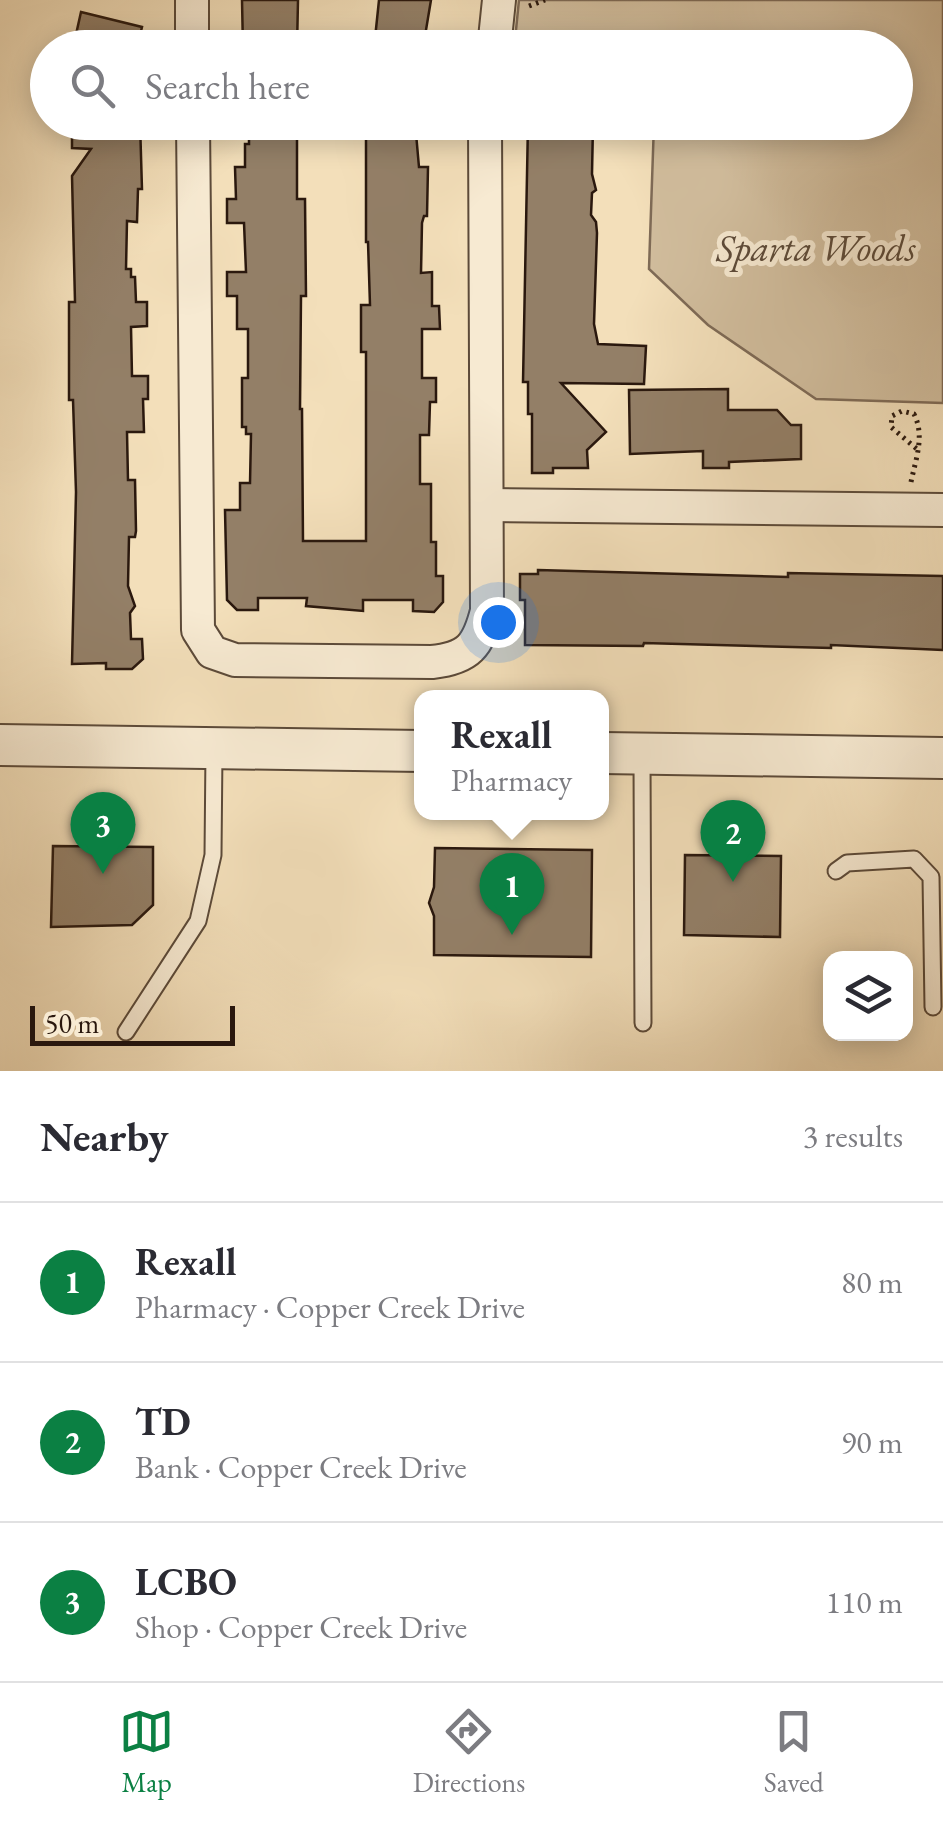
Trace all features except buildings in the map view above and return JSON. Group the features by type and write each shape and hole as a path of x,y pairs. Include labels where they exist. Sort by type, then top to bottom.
{"street":[{"path":"192,0 192,30"},
{"path":"501,30 510,4"},
{"path":"193,140 198,630 212,652 235,660 432,662 452,660 470,650 482,632 486,611 486,140"},
{"path":"488,506 943,510"},
{"path":"0,744 414,751"},
{"path":"609,754 943,758"}],"lane":[{"path":"126,1032 198,921 213,855 214,748"},
{"path":"642,754 643,1022"},
{"path":"836,871 847,863 914,859 931,877 933,1007"}],"path":[{"path":"510,4 544,0"},
{"path":"906,510 918,450 922,429 914,414 902,411 892,416 891,427 918,450"}],"green space":[{"name":"Sparta Woods","path":"519,0 943,0 943,403 816,399 708,325 649,269 653,140 913,140 913,30 516,30"}],"place":[{"name":"LCBO","path":"103,874"},
{"name":"TD","path":"733,882"},
{"name":"Rexall","path":"512,935"}]}
